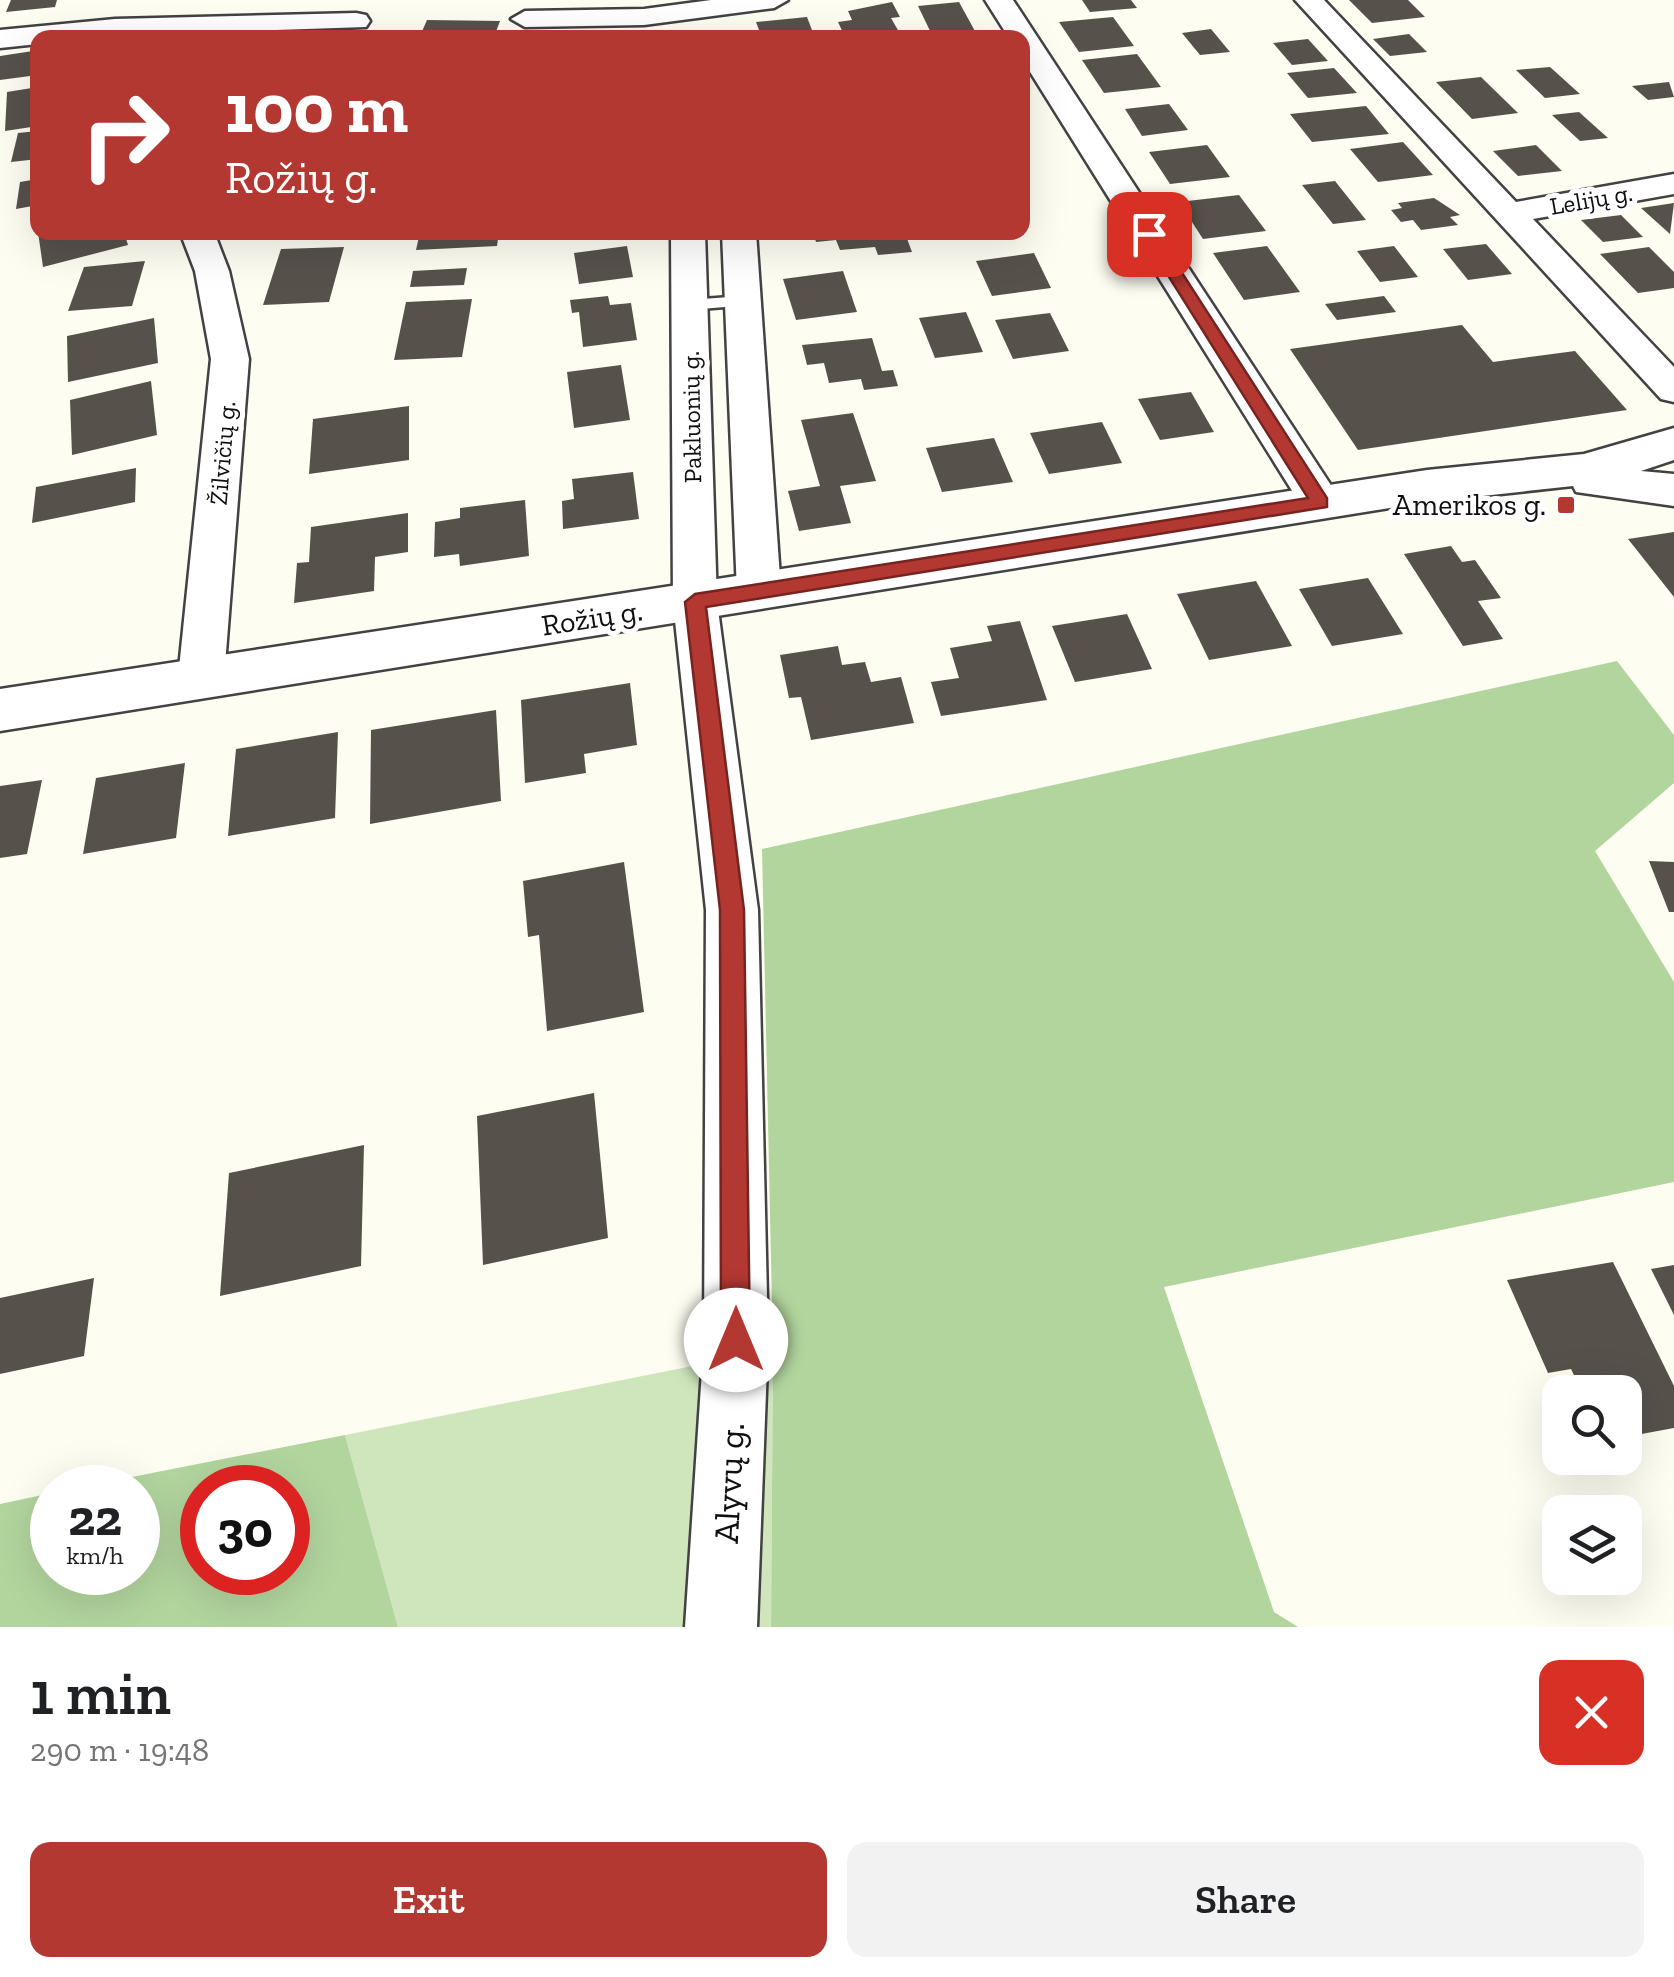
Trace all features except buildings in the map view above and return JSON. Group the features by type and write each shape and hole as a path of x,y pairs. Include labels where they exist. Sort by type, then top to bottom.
{"street":[{"path":"525,19 684,25 727,8 774,0"},
{"path":"999,0 1018,30"},
{"path":"1310,0 1674,390"},
{"path":"727,8 728,30"},
{"path":"61,30 116,22 356,21"},
{"path":"0,39 30,35"},
{"path":"1030,48 1321,503"},
{"name":"Lelijų g.","path":"1508,213 1674,184"},
{"name":"Žilvičių g.","path":"201,240 212,270 230,359 201,678"},
{"name":"Pakluonių g.","path":"688,240 695,602 732,910 736,1340"},
{"name":"Pakluonių g.","path":"739,240 759,592"},
{"name":"Rožių g.","path":"1540,476 1632,459 1674,443"},
{"name":"Rožių g.","path":"0,710 1488,478 1540,476 1674,490"},
{"name":"Alyvų g.","path":"721,1627 736,1340"}],"lane":[{"path":"689,304 743,301"}],"green space":[{"path":"1617,661 1674,735 1674,783 1595,851 1674,982 1674,1182 1164,1287 1274,1612 1298,1627 771,1627 773,1350 762,849"},
{"path":"773,1350 771,1627 398,1627 345,1435"},
{"path":"345,1435 398,1627 0,1627 0,1504 30,1498 30,1595 160,1595 160,1471 180,1468 180,1595 310,1595 310,1465 193,1465"}],"place":[{"name":"Amerikos g.","path":"1566,505"}],"route":[{"path":"736,1340 732,910 695,602 1321,503 1149,234"}]}
